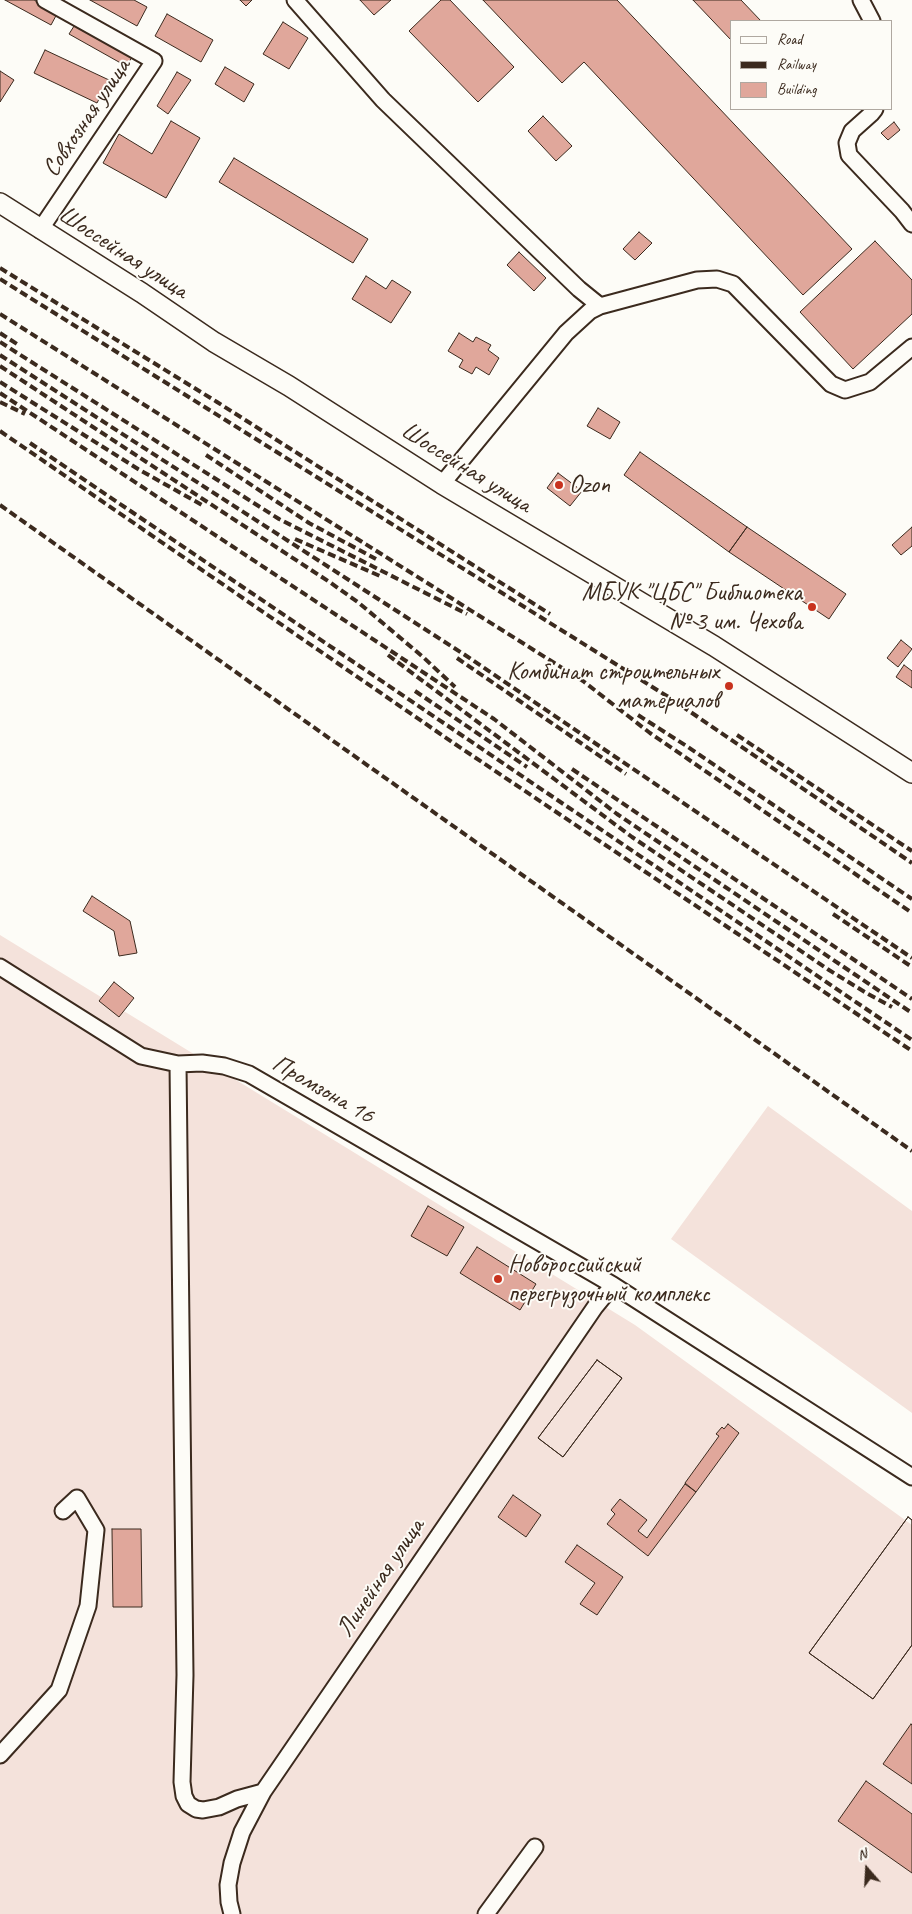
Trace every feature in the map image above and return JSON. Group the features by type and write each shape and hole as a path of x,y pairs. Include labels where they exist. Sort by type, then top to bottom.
{"main road":[{"name":"Шоссейная улица","path":"0,203 142,293 214,342 289,386 442,484 714,646 911,770"}],"street":[{"name":"Совхозная улица","path":"40,230 154,61 45,0"},
{"path":"295,0 383,100 579,289 600,306"},
{"path":"861,0 871,20"},
{"path":"874,110 852,131 847,143 850,155 912,224"},
{"path":"442,484 566,333 590,311 600,306 697,280 716,278 733,284 831,384 845,390 870,382 912,347"},
{"name":"Промзона 16","path":"0,967 142,1056 178,1064 202,1063 224,1066 249,1074 613,1285 912,1477"},
{"path":"178,1064 185,1675 182,1782 184,1796 188,1804 196,1809 203,1810 263,1792"},
{"name":"Линейная улица","path":"232,1914 228,1885 232,1864 242,1832 263,1792 595,1307 613,1285"},
{"path":"0,1755 59,1690 88,1606 96,1530 77,1498 63,1511"},
{"path":"486,1914 535,1847"}],"shaded area":[{"path":"0,935 635,1325 912,1525 912,1914 0,1914"},
{"path":"768,1106 912,1211 912,1413 671,1239"}],"building":[{"path":"5,0 34,0 58,12 51,25"},
{"path":"90,0 134,0 147,7 137,26"},
{"path":"240,0 252,0 246,6"},
{"path":"360,0 391,0 374,15"},
{"path":"441,0 450,0 514,67 478,102 409,31"},
{"path":"483,0 617,0 852,249 803,295 584,62 562,83"},
{"path":"693,0 741,0 760,20 730,20 730,39"},
{"path":"167,14 213,40 201,62 155,36"},
{"path":"283,22 308,38 289,69 263,54"},
{"path":"76,23 133,56 126,66 69,34"},
{"path":"45,50 109,80 97,103 34,73"},
{"path":"225,67 254,84 244,102 215,84"},
{"path":"0,71 14,80 0,102"},
{"path":"177,72 191,80 168,114 157,106"},
{"path":"543,116 572,146 556,161 528,131"},
{"path":"171,121 200,138 166,198 103,163 119,134 152,154"},
{"path":"894,122 900,130 888,140 881,133"},
{"path":"234,158 368,239 353,263 219,182"},
{"path":"639,232 652,243 635,260 623,249"},
{"path":"875,241 912,280 912,314 853,369 800,312"},
{"path":"519,252 546,278 534,291 507,265"},
{"path":"366,276 386,289 392,280 411,292 391,323 352,299"},
{"path":"459,333 473,342 476,337 491,345 488,350 499,358 489,375 476,367 472,374 459,367 463,360 448,351"},
{"path":"598,408 620,422 610,439 587,426"},
{"path":"640,452 747,527 729,552 624,475"},
{"path":"558,473 582,491 570,506 547,488"},
{"path":"747,527 846,594 829,619 729,552"},
{"path":"912,527 912,546 901,555 892,545"},
{"path":"901,640 912,649 898,667 887,658"},
{"path":"904,665 912,671 912,688 896,677"},
{"path":"92,896 130,921 137,953 119,956 114,931 83,911"},
{"path":"114,982 134,998 119,1017 99,1001"},
{"path":"428,1206 464,1227 447,1256 411,1236"},
{"name":"Новороссийский перегрузочный комплекс","path":"477,1247 536,1284 520,1310 460,1273"},
{"path":"597,1360 622,1378 563,1457 538,1438"},
{"path":"597,1360 622,1378 563,1457 538,1438"},
{"path":"728,1424 739,1433 696,1492 685,1483 719,1436 716,1434 722,1427 724,1429"},
{"path":"685,1484 696,1492 648,1556 607,1524 615,1514 611,1510 620,1499 647,1520 638,1531 647,1538"},
{"path":"513,1495 541,1515 526,1537 498,1517"},
{"path":"908,1517 912,1520 912,1645 873,1699 809,1653"},
{"path":"908,1517 912,1520 912,1645 873,1699 809,1653"},
{"path":"112,1529 141,1529 142,1607 113,1607"},
{"path":"577,1545 623,1577 597,1615 580,1604 595,1583 565,1562"},
{"path":"912,1725 912,1784 883,1764"},
{"path":"866,1781 912,1814 912,1873 838,1821"}],"railway":[{"path":"0,268 217,402 550,614"},
{"path":"0,279 670,698 912,863"},
{"path":"0,314 583,681 650,733 912,913"},
{"path":"0,333 17,344"},
{"path":"0,342 279,519 467,614"},
{"path":"0,355 465,655 912,958"},
{"path":"0,366 331,583 359,603 423,657 455,687"},
{"path":"0,382 138,469 202,505"},
{"path":"0,393 494,719 617,814 912,1013"},
{"path":"0,402 25,414"},
{"path":"0,431 455,744 912,1051"},
{"path":"30,443 912,1040"},
{"path":"206,455 309,523 376,559"},
{"path":"0,505 912,1151"},
{"path":"295,539 380,576"},
{"path":"388,655 632,837 829,970 892,1007"},
{"path":"457,658 626,774"},
{"path":"415,691 527,767"},
{"path":"638,715 912,899"},
{"path":"737,735 912,851"},
{"path":"572,769 912,999"},
{"path":"833,914 912,967"}],"place":[{"name":"Ozon","path":"559,485"},
{"name":"МБУК \"ЦБС\" Библиотека № 3 им. Чехова","path":"812,607"},
{"name":"Комбинат строительных материалов","path":"729,686"},
{"name":"Новороссийский перегрузочный комплекс","path":"498,1279"}]}
